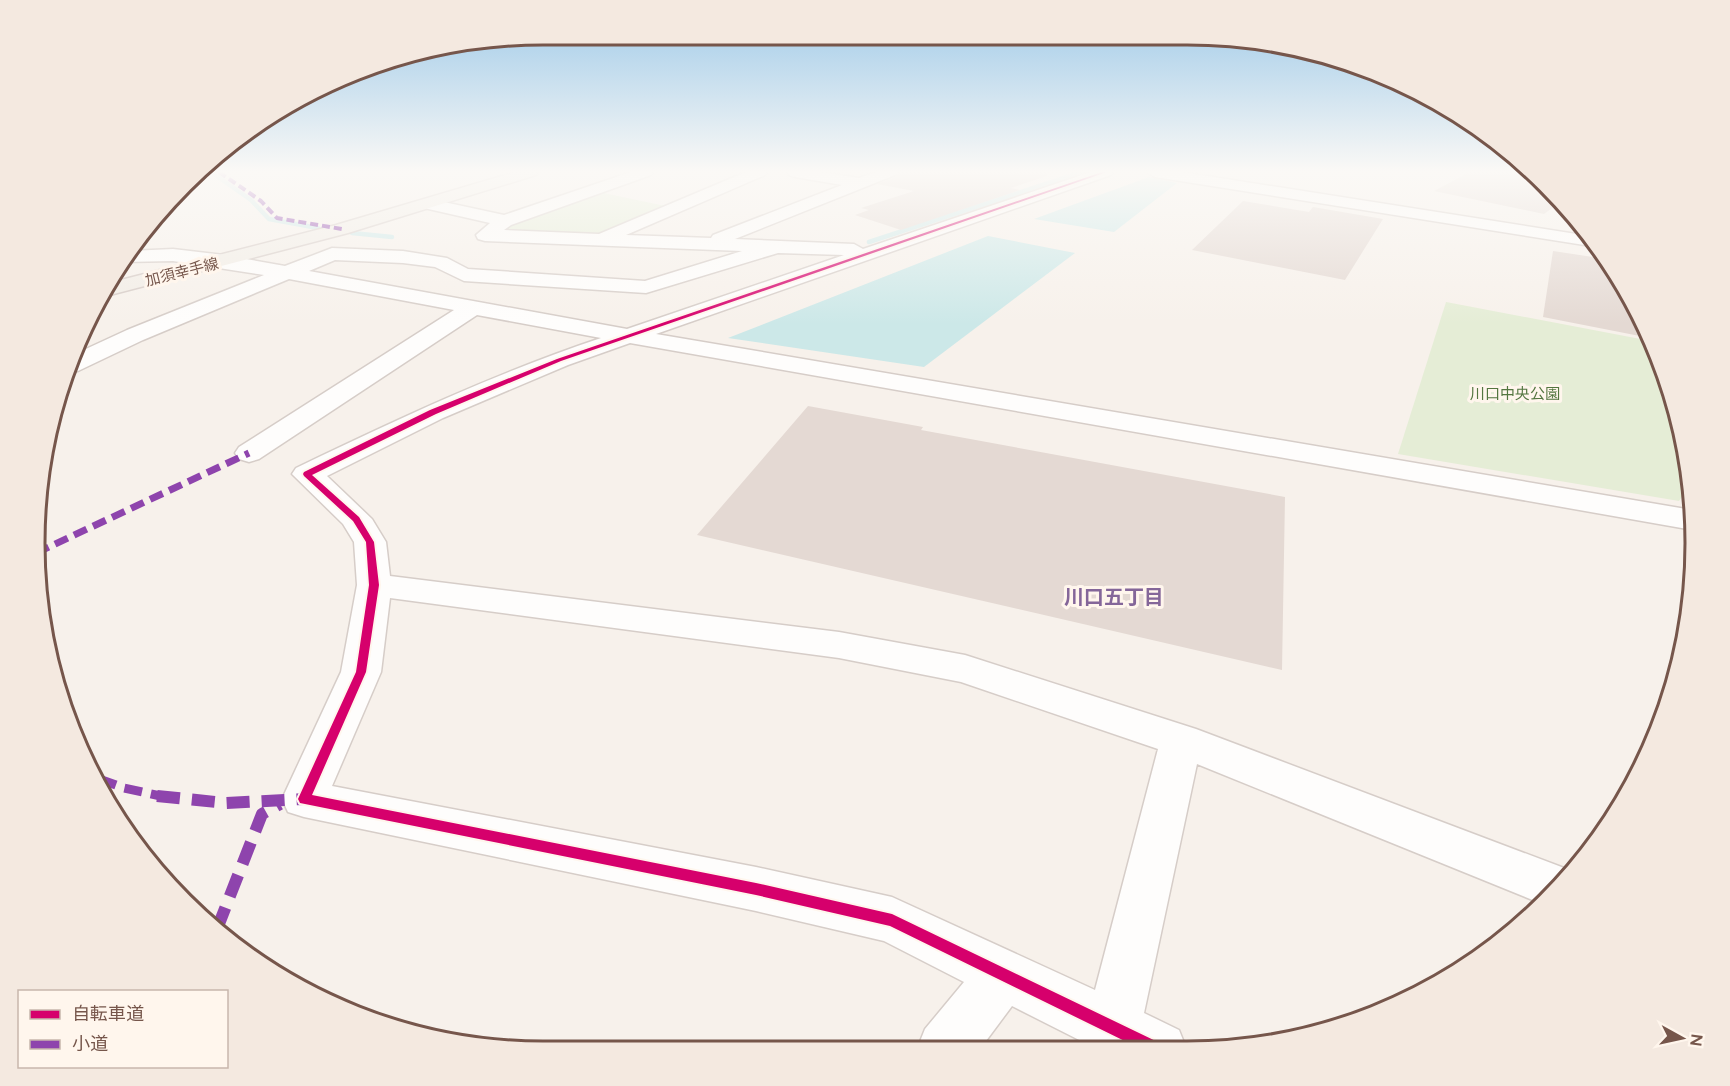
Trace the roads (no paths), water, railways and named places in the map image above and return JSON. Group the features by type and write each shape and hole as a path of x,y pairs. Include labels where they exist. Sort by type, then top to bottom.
{"main road":[{"name":"加須幸手線","path":"115,288 362,223"}],"street":[{"path":"440,262 503,223"},
{"path":"599,240 640,223"},
{"path":"708,244 761,223"},
{"path":"314,480 501,399 965,223"},
{"path":"314,480 481,391 626,336 973,223"},
{"path":"1473,223 1582,240"},
{"path":"485,235 776,247 878,254"},
{"path":"79,361 135,335 332,254 403,257 440,262 464,275 646,287 776,247"},
{"path":"136,257 192,256 224,261 626,336 1684,518"},
{"path":"249,453 474,307"},
{"path":"314,480 356,519 370,542 374,585 361,672 304,799 756,889 892,920 1136,1039 1181,740"},
{"path":"374,585 839,645 965,669 1181,740 1549,884"},
{"path":"951,1041 1004,975"}],"water":[{"path":"1057,223 1126,223 1114,232"},
{"path":"988,236 1075,253 924,367 728,338"}],"waterway":[{"path":"289,223 318,228"},
{"path":"869,242 928,223"},
{"path":"352,233 392,237"}],"district":[{"name":"川口五丁目","path":"1114,597"}],"park label":[{"name":"川口中央公園","path":"1515,394"}]}
